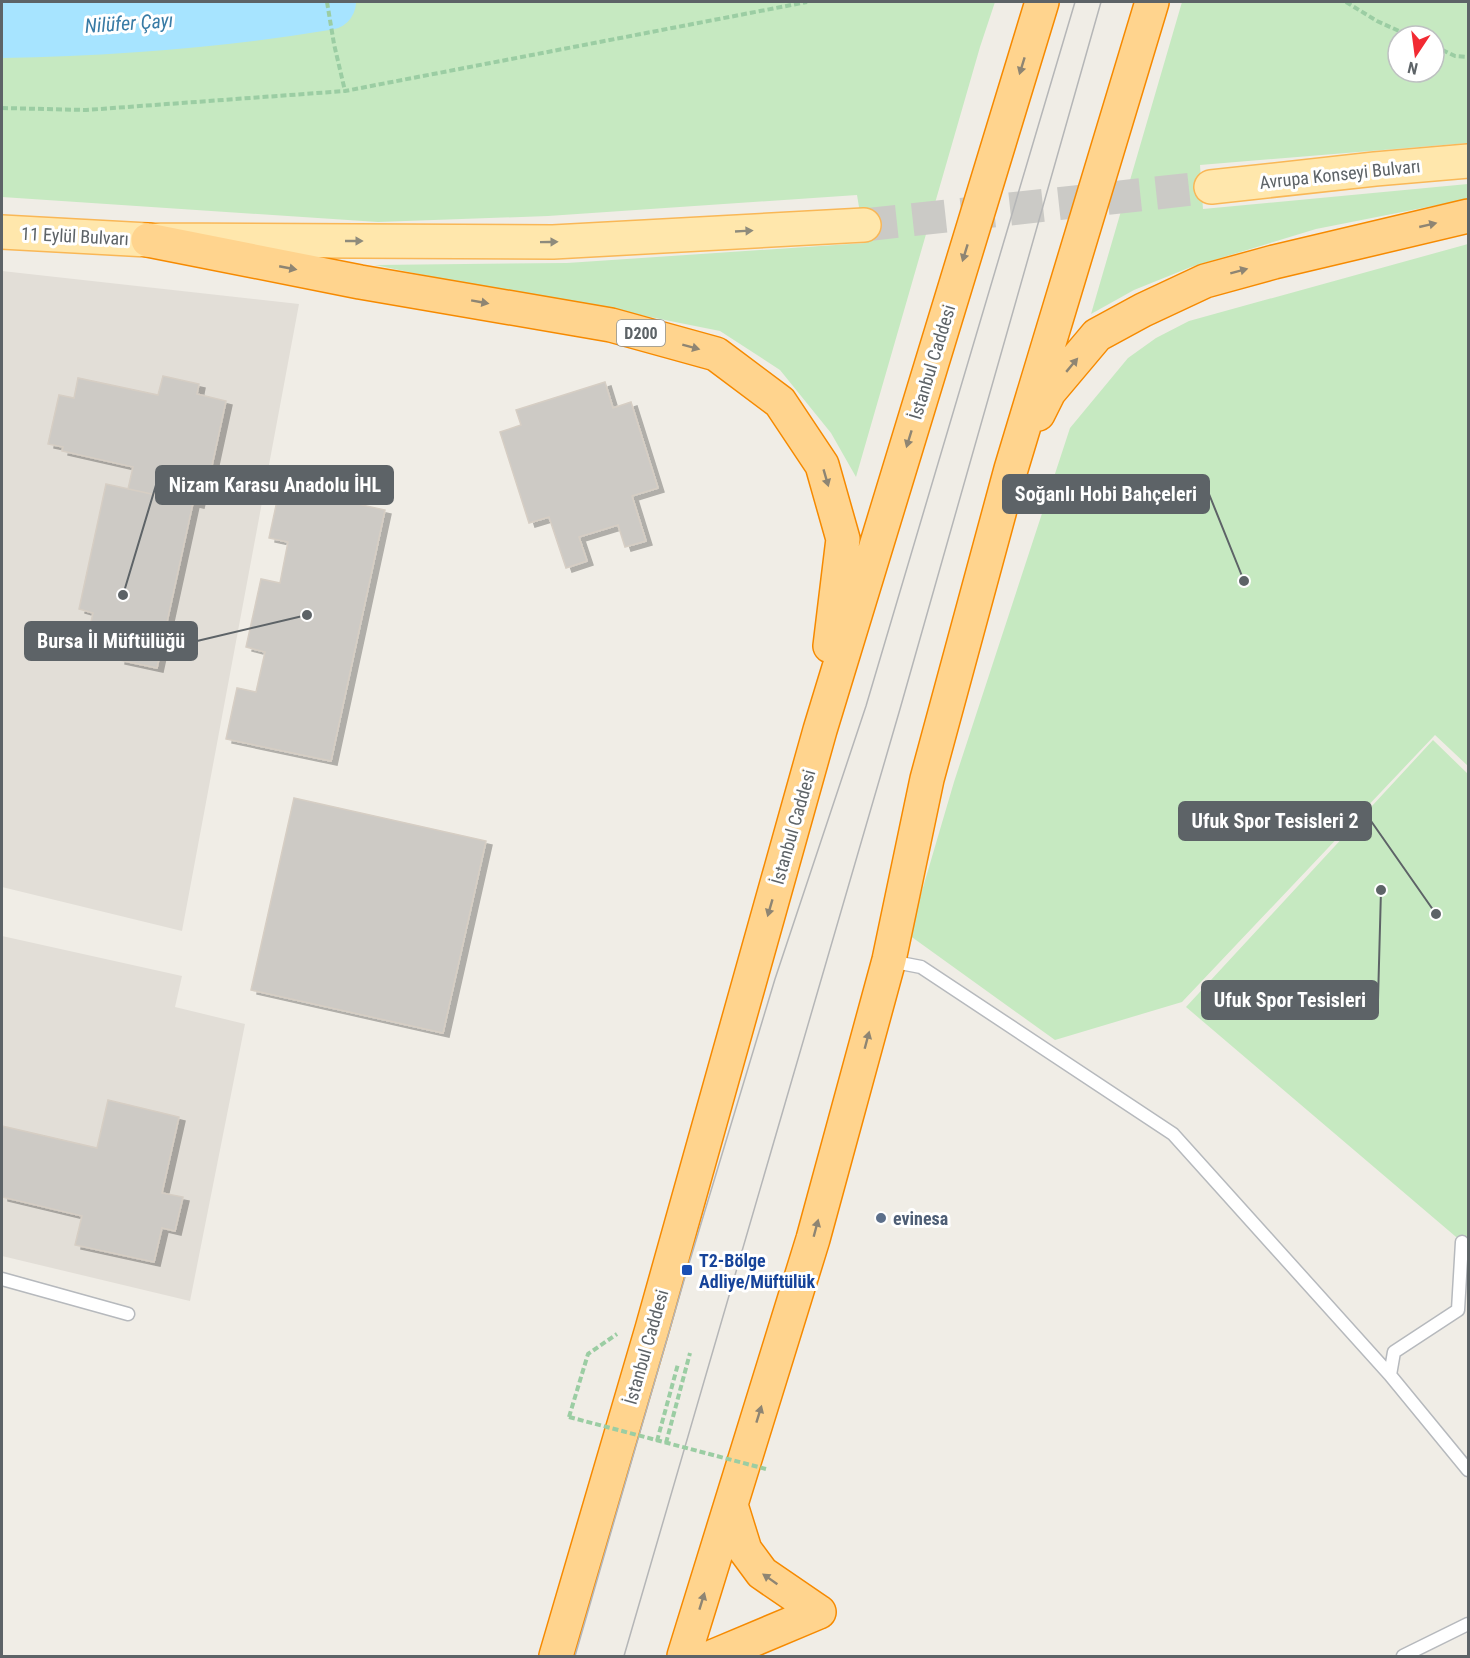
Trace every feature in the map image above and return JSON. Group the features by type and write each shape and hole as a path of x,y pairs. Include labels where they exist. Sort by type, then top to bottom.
{"highway":[{"name":"İstanbul Caddesi","path":"556,1656 652,1329 820,730 1041,6"},
{"path":"684,1656 813,1239 889,960 927,780 1011,469 1150,9"},
{"path":"1011,469 1049,392 1097,335 1205,281 1274,261 1468,216"},
{"name":"D200","path":"148,240 360,282 611,325 716,354 780,402 822,465 843,539 820,730"},
{"path":"714,1656 819,1612 762,1573 745,1550 731,1505"}],"main road":[{"name":"Avrupa Konseyi Bulvarı","path":"1211,187 1468,161"},
{"name":"11 Eylül Bulvarı","path":"2,232 148,240 553,242 864,225"}],"lane":[{"path":"889,960 921,967 1173,1134 1390,1375 1468,1470"},
{"path":"1390,1375 1394,1352 1458,1310 1462,1242"},
{"path":"2,1279 128,1314"},
{"path":"1403,1656 1468,1624"}],"path":[{"path":"327,2 345,91"},
{"path":"2,108 86,110 345,91 807,2"},
{"path":"1347,2 1386,25"},
{"path":"1446,52 1455,56 1468,57"},
{"path":"666,1443 690,1353"},
{"path":"588,1354 569,1417 766,1469"},
{"path":"657,1441 678,1363"}],"shaded area":[{"path":"2,271 299,304 182,931 2,887"},
{"path":"2,936 182,976 175,1007 245,1024 190,1301 2,1256"}],"green space":[{"path":"2,2 995,2 856,477 831,433 780,370 720,331 375,265 567,263 865,243 857,195 548,216 378,222 2,197"},
{"path":"1182,2 1468,2 1468,143 1200,165 1203,209 1468,184 1468,199 1316,229 1191,267 1134,290 1091,314"},
{"path":"1468,244 1468,766 1435,735 1182,1002 1055,1040 909,935 954,782 1070,428 1128,358 1156,338 1189,321"},
{"path":"1433,740 1468,774 1468,1235 1462,1242 1186,1007"}],"building":[{"path":"163,376 199,384 197,394 226,401 208,484 203,483 198,504 128,489 133,467 62,451 63,447 48,444 59,395 74,398 78,378 158,395"},
{"path":"605,382 613,408 631,402 658,488 632,496 646,541 625,547 618,525 579,537 587,561 566,568 549,517 529,523 500,432 521,425 516,410"},
{"path":"106,484 193,503 157,668 119,660 122,647 87,640 93,613 79,609"},
{"path":"280,487 385,510 331,761 226,739 237,688 256,692 265,652 246,647 261,579 280,583 288,542 269,538"},
{"path":"294,798 486,841 443,1033 251,990"},
{"path":"108,1100 179,1117 162,1193 183,1197 175,1231 162,1228 154,1262 75,1245 82,1216 2,1197 2,1126 97,1148"}],"waterway":[{"name":"Nilüfer Çayı","path":"2,30 165,22 247,14 328,2"}],"tunnel":[{"path":"864,225 1211,187"}],"tram line":[{"path":"575,1656 687,1270 775,979 866,706 1075,2"},
{"path":"624,1656 900,709 1101,2"}],"place":[{"name":"Soğanlı Hobi Bahçeleri","path":"1244,581"},
{"name":"Nizam Karasu Anadolu İHL","path":"123,595"},
{"name":"Bursa İl Müftülüğü","path":"307,615"},
{"name":"Ufuk Spor Tesisleri","path":"1381,890"},
{"name":"Ufuk Spor Tesisleri 2","path":"1436,914"},
{"name":"evinesa","path":"881,1218"},
{"name":"T2-Bölge Adliye/Müftülük","path":"687,1270"}]}
